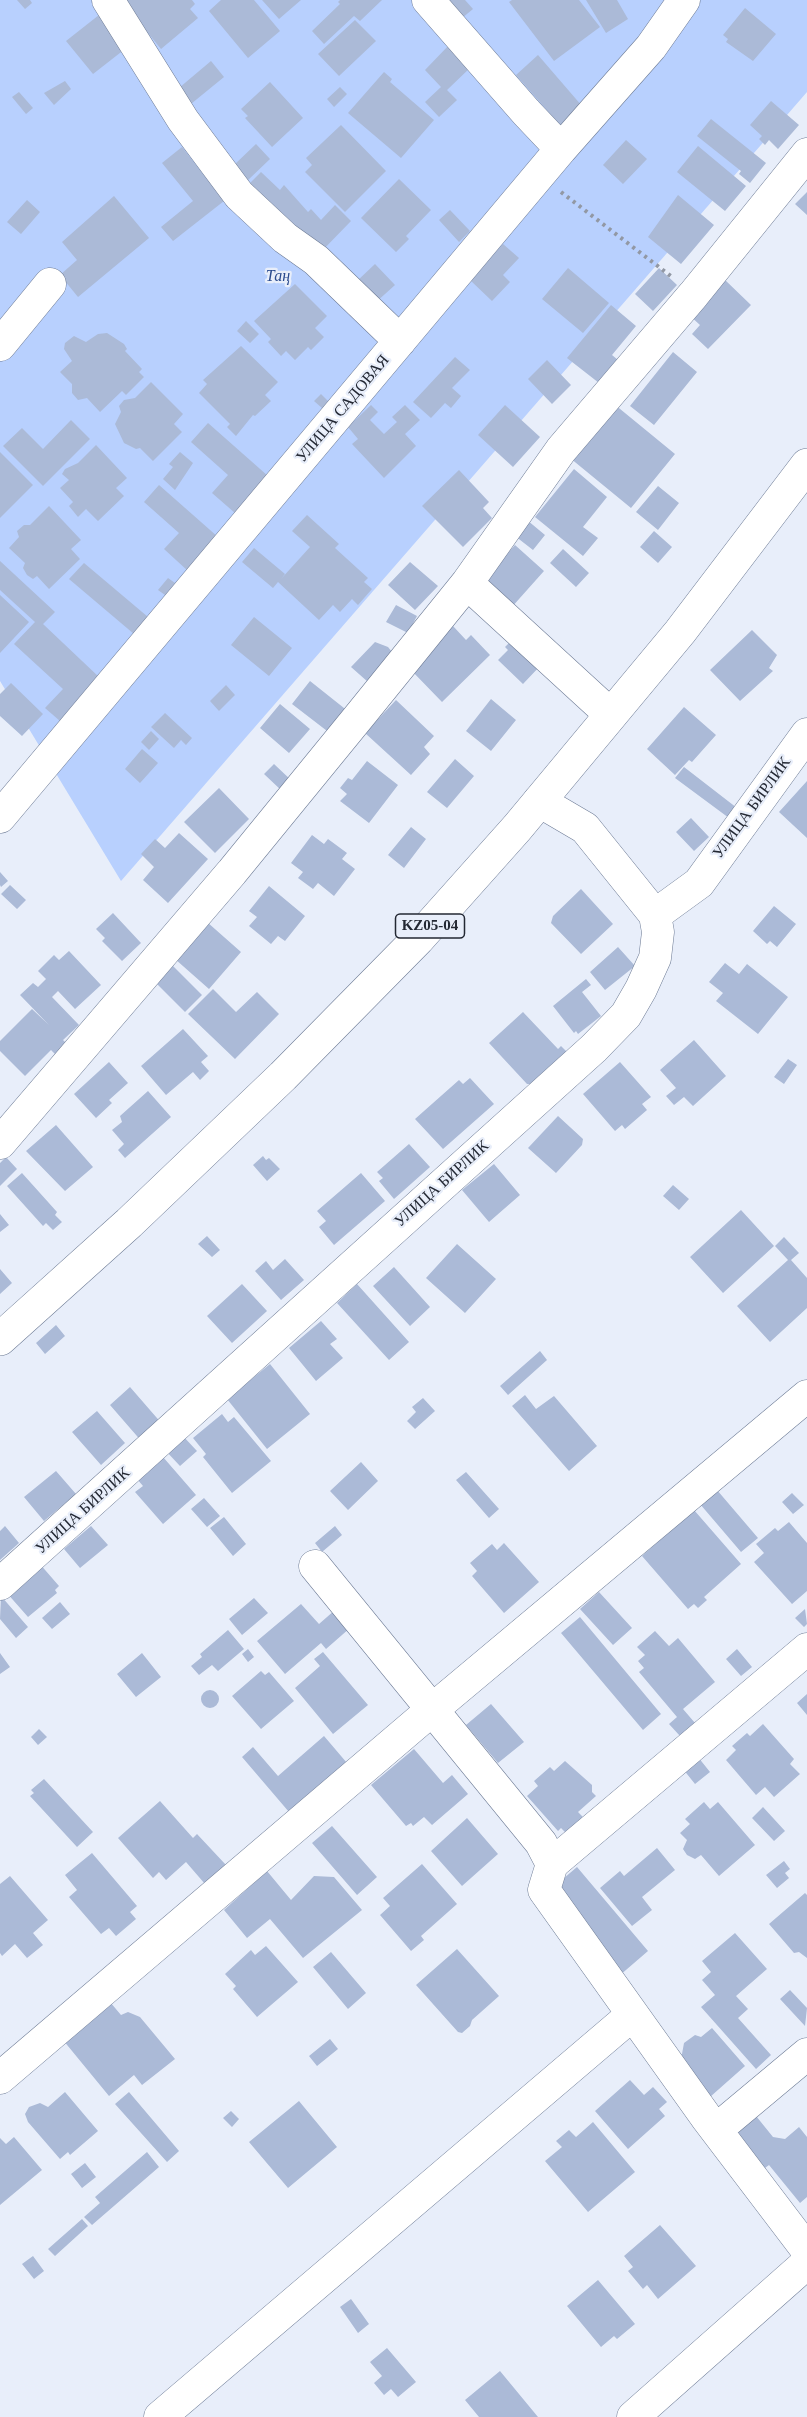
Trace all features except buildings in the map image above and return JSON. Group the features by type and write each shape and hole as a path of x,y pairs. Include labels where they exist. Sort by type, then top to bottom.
{"main road":[{"name":"KZ05-04","path":"0,1338 129,1223 283,1076 418,939 680,632 807,465"}],"street":[{"path":"108,0 183,120 239,195 285,238 316,261 400,340"},
{"path":"429,0 561,149"},
{"name":"УЛИЦА САДОВАЯ","path":"0,817 561,149 651,47 684,0"},
{"path":"0,1143 239,863 468,583 561,450 694,294 807,154"},
{"path":"0,345 50,284"},
{"path":"468,583 611,715"},
{"name":"УЛИЦА БИРЛИК","path":"0,1584 594,1048 626,1015 641,990 655,958 658,932 655,915 699,883 807,734"},
{"path":"538,801 585,828 655,915"},
{"path":"0,2078 433,1709 807,1396"},
{"path":"315,1566 541,1843 552,1864"},
{"path":"807,1649 552,1864 544,1890 716,2130 807,2250"},
{"path":"160,2417 632,2014"},
{"path":"716,2130 807,2054"},
{"path":"633,2417 807,2263"}],"path":[{"path":"540,175 694,294"}],"green space":[{"name":"Таң","path":"0,0 807,0 807,92 121,881 0,681"}]}
